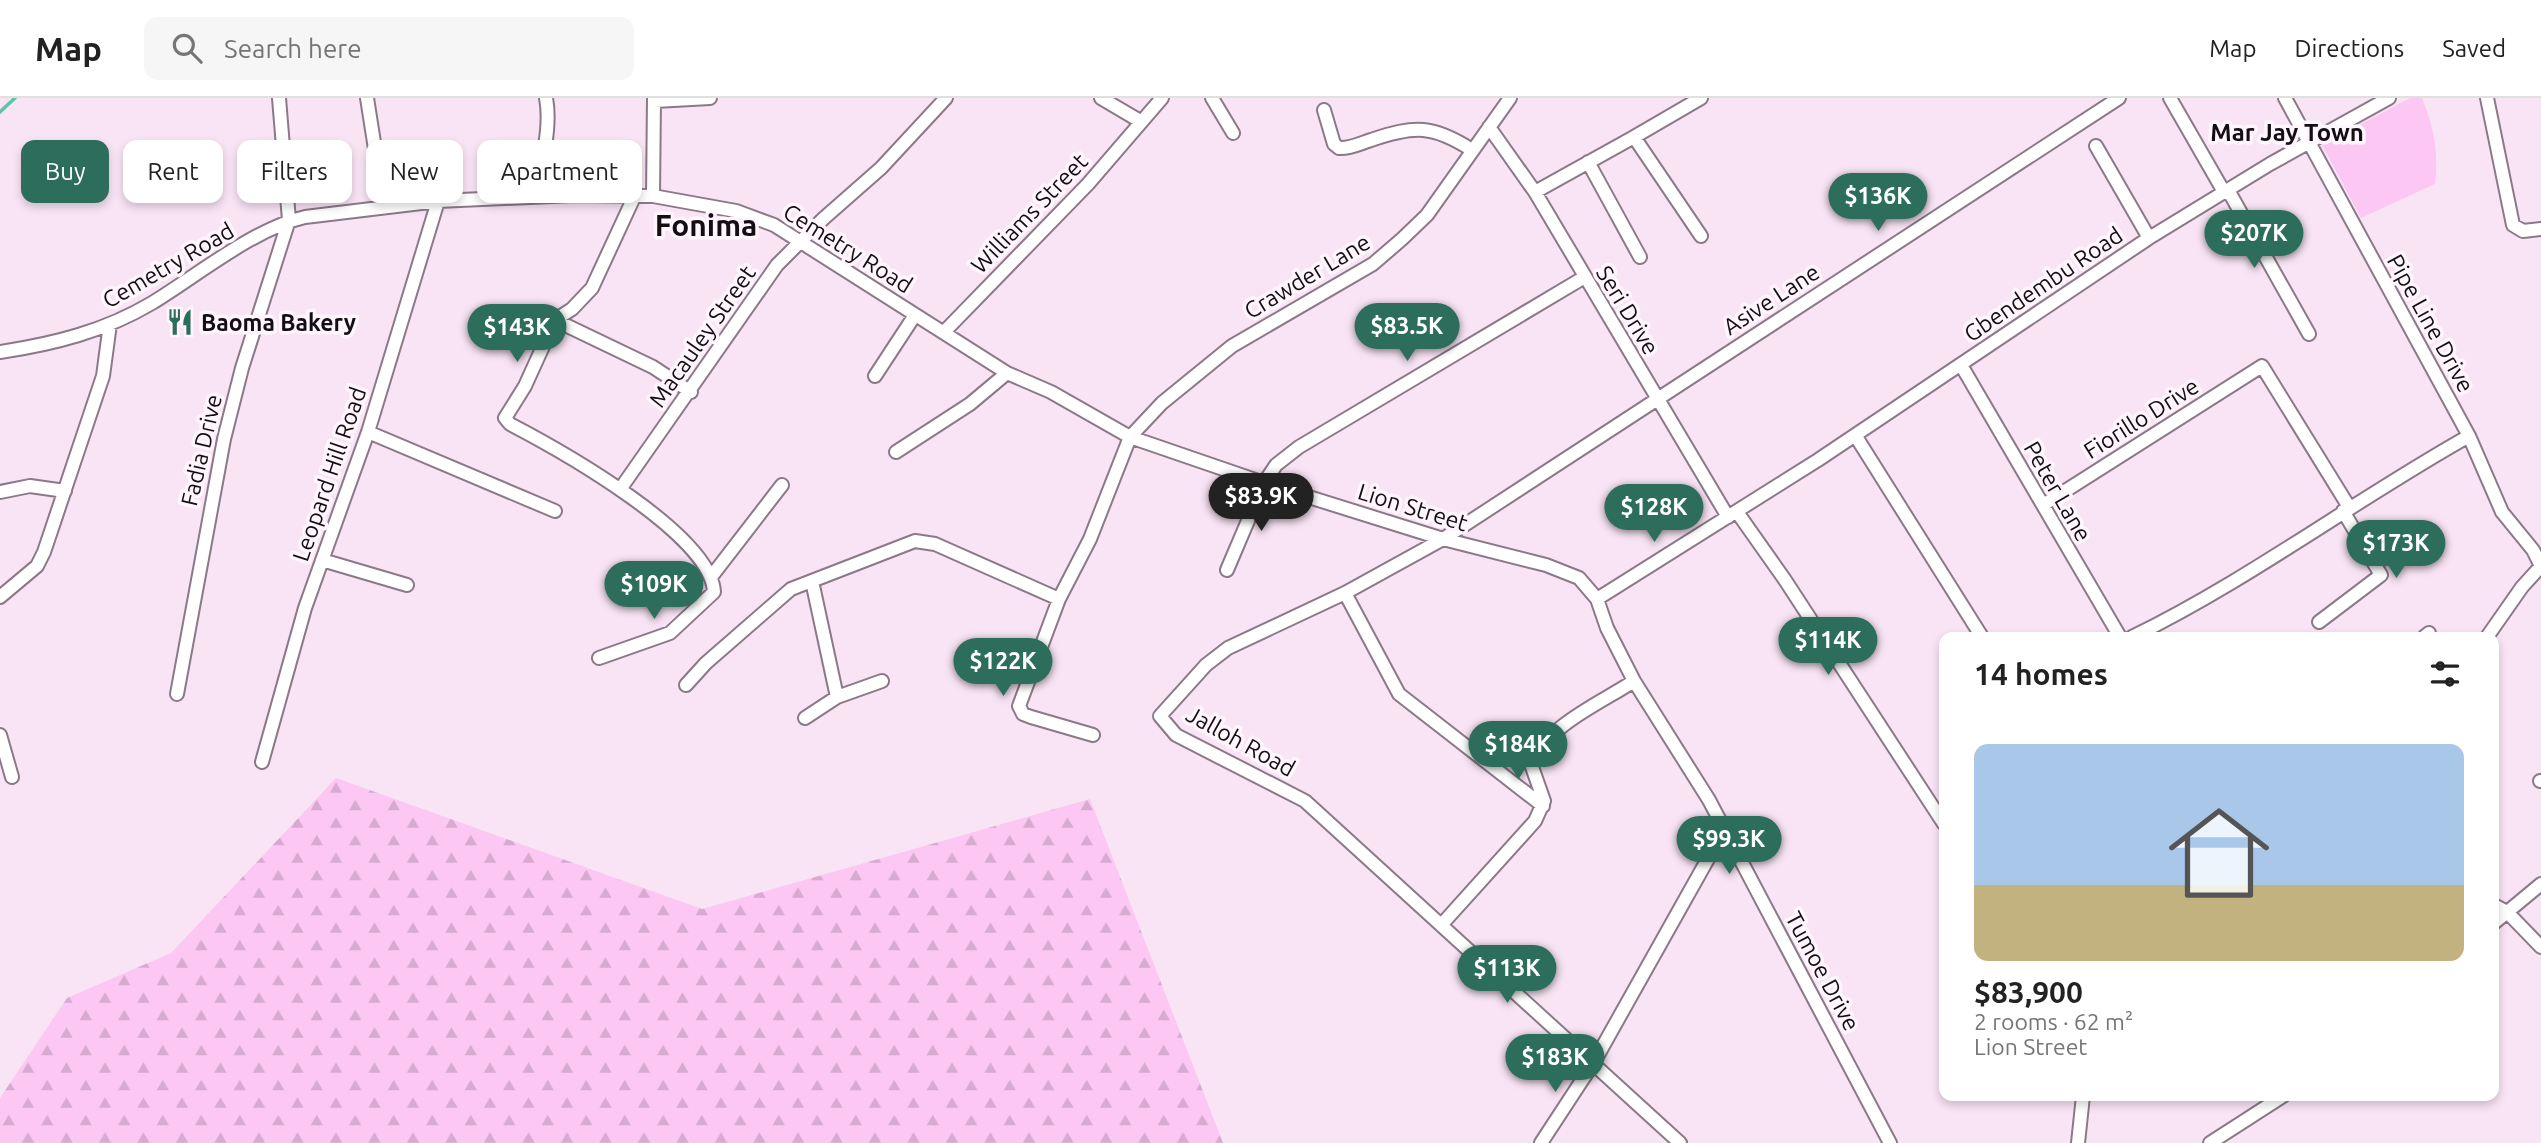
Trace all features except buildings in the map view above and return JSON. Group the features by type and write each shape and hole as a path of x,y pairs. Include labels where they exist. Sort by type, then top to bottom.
{"street":[{"path":"279,98 289,220"},
{"path":"367,98 384,206"},
{"path":"545,140 548,131 546,98"},
{"path":"653,196 654,99 710,98"},
{"name":"Macauley Street","path":"621,488 691,392 777,265 881,168 946,98"},
{"path":"1101,98 1140,121"},
{"name":"Williams Street","path":"945,331 1088,184 1162,98"},
{"path":"1212,98 1233,133"},
{"name":"Crawder Lane","path":"1130,437 1162,403 1232,346 1373,264 1427,215 1510,98"},
{"path":"1535,192 1702,98"},
{"name":"Asive Lane","path":"1656,398 2119,98"},
{"path":"2170,98 2309,334"},
{"name":"Pipe Line Drive","path":"2285,98 2469,436 2502,512 2533,550 2541,566"},
{"name":"Gbendembu Road","path":"1597,599 1732,515 2149,238 2389,98"},
{"path":"2487,98 2513,225 2523,231 2541,229"},
{"path":"1324,110 1334,144 1339,148 1398,131 1425,128 1446,133 1472,150"},
{"name":"Seri Drive","path":"1489,127 1535,192 1583,278 1656,398 1732,515 1792,592 1939,816"},
{"path":"1634,137 1701,236"},
{"path":"2096,146 2149,238"},
{"path":"1588,162 1640,257"},
{"name":"Cemetry Road","path":"642,195 736,211 774,225 915,315 945,331 1007,373 1051,392 1130,437"},
{"name":"Cemetry Road","path":"0,352 46,345 110,324 152,303 289,220 416,203"},
{"name":"Leopard Hill Road","path":"261,762 322,560 368,432 437,203"},
{"path":"599,658 670,633 714,592 711,577 684,543 621,488 562,451 510,424 505,418 525,386 555,320 572,309 592,288 631,203"},
{"name":"Fadia Drive","path":"177,694 223,439 242,368 289,220"},
{"path":"1227,570 1264,483 1276,465 1299,447 1583,278"},
{"path":"875,376 915,315"},
{"path":"555,320 653,367 691,392"},
{"path":"0,597 37,566 103,376 110,324"},
{"name":"Peter Lane","path":"1961,365 2117,632"},
{"name":"Fiorillo Drive","path":"2043,505 2262,366 2346,509"},
{"path":"895,452 970,404 1007,373"},
{"name":"Jalloh Road","path":"1656,398 1443,539 1345,593 1216,656 1160,716 1176,735 1305,801 1443,923 1679,1143"},
{"path":"368,432 555,511"},
{"path":"1854,435 1979,632"},
{"path":"2142,632 2219,592 2346,509 2469,436"},
{"path":"1093,735 1031,718 1023,714 1019,706 1059,599 1090,538 1130,437"},
{"name":"Lion Street","path":"1130,437 1264,483 1443,539 1567,573 1579,578 1597,599"},
{"path":"711,577 782,485"},
{"path":"0,492 30,486 65,491"},
{"path":"2319,622 2381,575 2346,509"},
{"path":"686,685 706,663 791,589 915,541 935,544 1059,599"},
{"path":"322,560 407,585"},
{"path":"2491,632 2541,566"},
{"path":"812,581 837,697"},
{"path":"1345,593 1399,694 1543,806"},
{"name":"Tumoe Drive","path":"1597,599 1607,628 1634,681 1683,755 1790,950 1889,1143"},
{"path":"805,719 837,697 882,681"},
{"path":"1443,923 1522,838 1543,806 1531,764 1538,748 1552,733 1634,681"},
{"path":"0,735 12,777"},
{"path":"1541,1143 1594,1062 1723,832"},
{"path":"2499,919 2541,884"},
{"path":"2499,908 2507,912 2541,947"},
{"path":"2078,1143 2082,1101"},
{"path":"2210,1143 2275,1101"}],"green space":[{"path":"2410,98 2422,98 2430,120 2436,151 2435,184 2361,218 2322,145"},
{"path":"336,778 702,909 1090,799 1223,1143 0,1143 0,1098 67,998 171,953"}],"waterway":[{"path":"0,112 15,98"}],"place":[{"name":"Baoma Bakery","path":"180,322"}],"district":[{"name":"Mar Jay Town","path":"2287,132"},
{"name":"Fonima","path":"706,225"}]}
